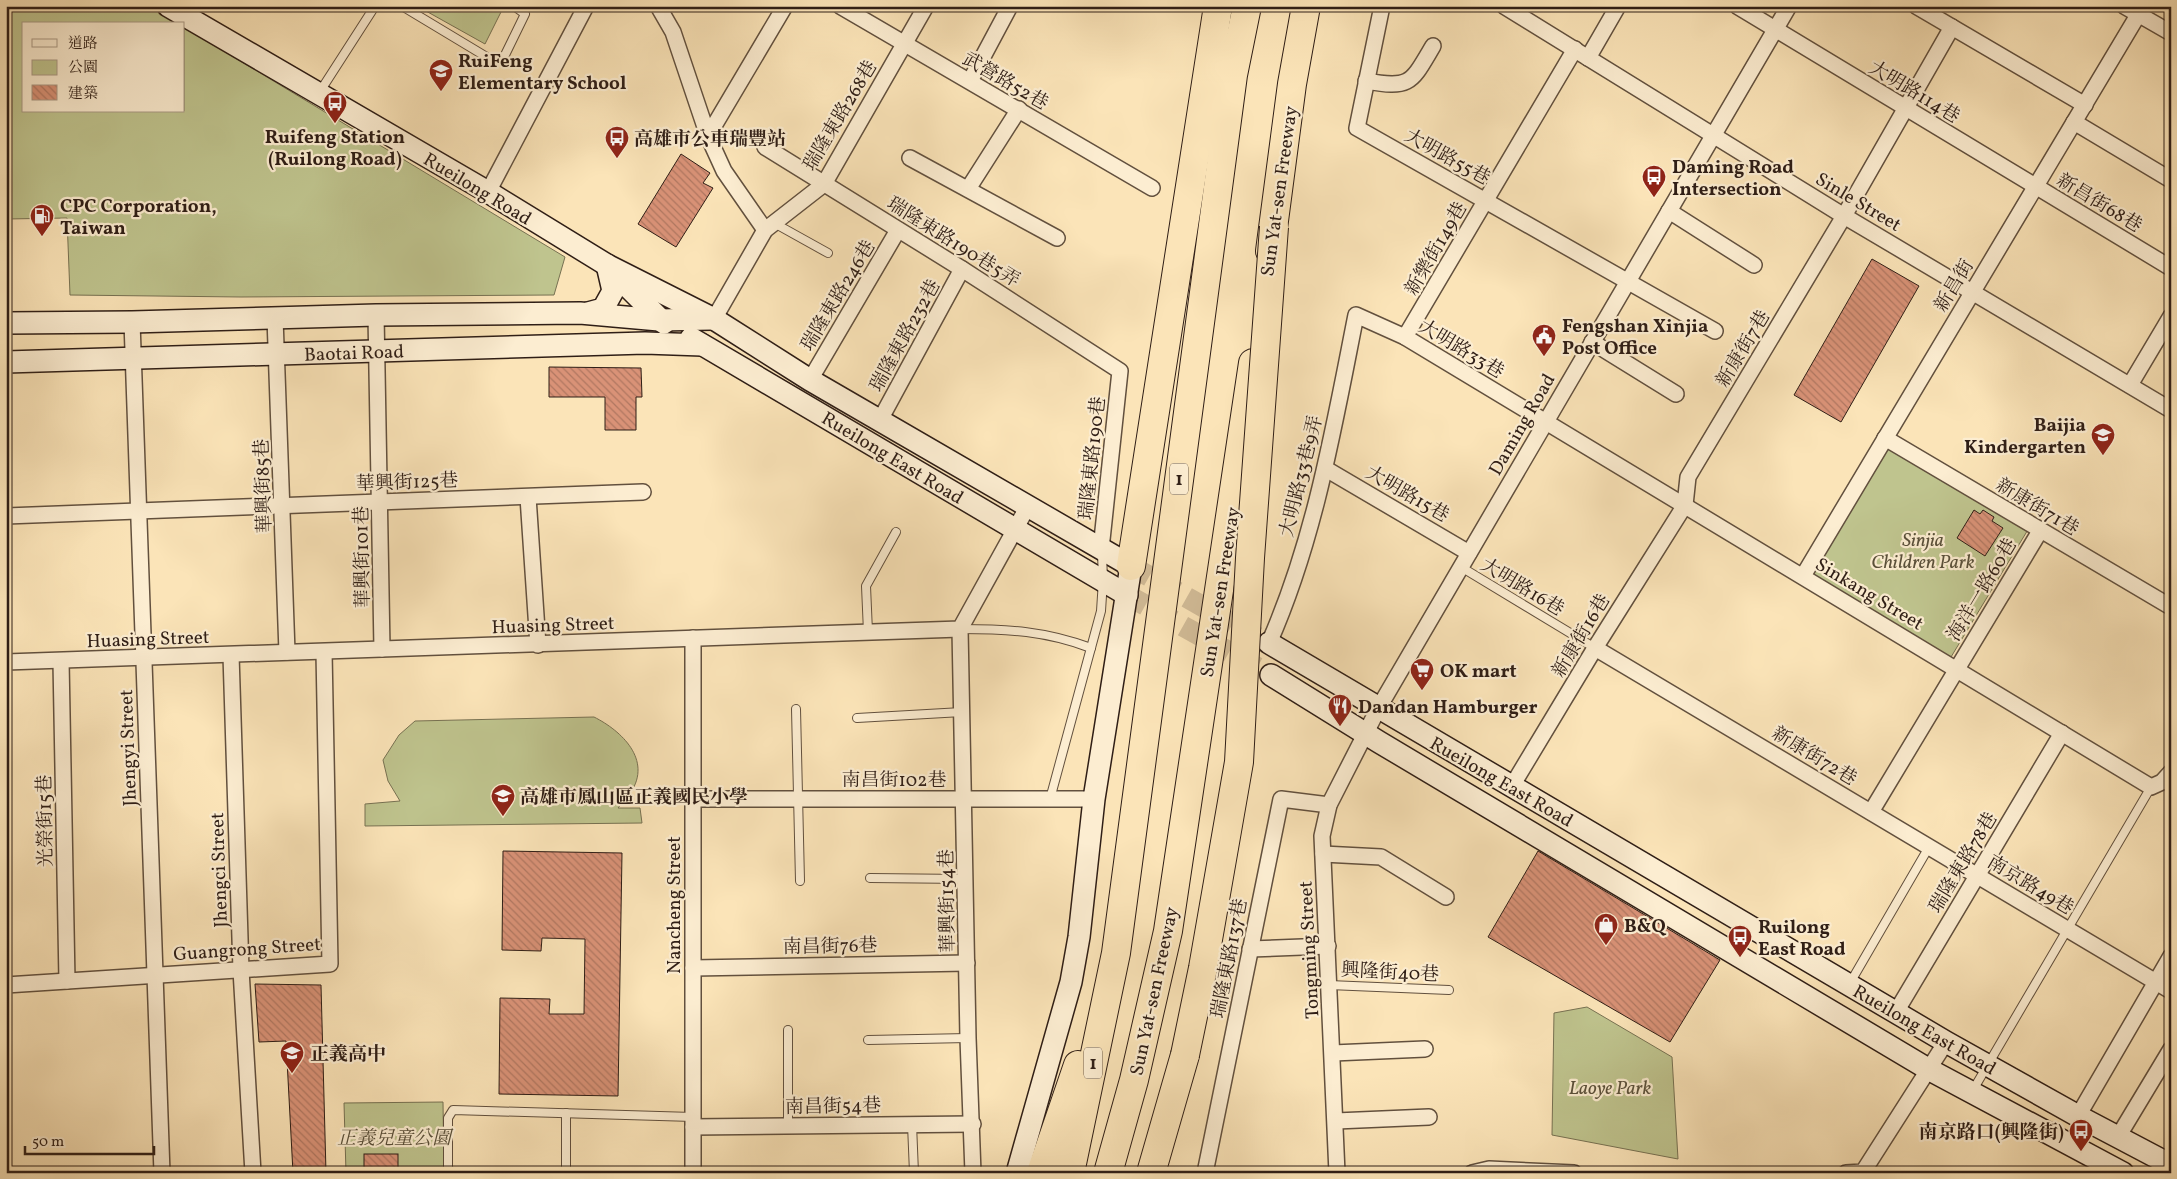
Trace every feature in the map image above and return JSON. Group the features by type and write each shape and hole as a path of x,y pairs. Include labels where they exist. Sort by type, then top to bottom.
{"highway":[{"path":"1131,566 1218,6"},
{"name":"1","path":"1070,1173 1116,953 1233,75 1248,6"},
{"name":"Sun Yat-sen Freeway","path":"1108,1173 1134,1080 1168,931 1274,227 1292,84 1306,6"},
{"path":"1151,1173 1185,1055 1203,968 1239,762 1250,558 1274,227"},
{"path":"1042,1173 1116,953"}],"street":[{"name":"Rueilong Road","path":"168,6 488,192 607,265 714,319"},
{"path":"488,192 586,6"},
{"path":"658,6 674,32 708,136 724,171 769,227"},
{"path":"708,136 785,6"},
{"name":"武營路52巷","path":"840,6 1152,188"},
{"name":"瑞隆東路268巷","path":"714,319 769,227 824,184 926,6"},
{"path":"970,81 1010,6"},
{"name":"大明路55巷","path":"1382,6 1357,128 1715,330"},
{"name":"Sinle Street","path":"1504,6 1844,216 2171,410"},
{"name":"新樂街149巷","path":"1406,337 1486,200 1581,53 1618,6"},
{"name":"大明路114巷","path":"1737,6 2035,187"},
{"name":"Daming Road","path":"1365,734 1789,6"},
{"path":"1916,6 2084,105"},
{"path":"2124,6 2171,33"},
{"name":"新昌街","path":"1803,576 2138,15"},
{"name":"新康街7巷","path":"1685,505 1688,477 1844,216 1952,27"},
{"path":"1366,81 1402,85 1415,77 1433,46"},
{"path":"968,189 1019,109"},
{"path":"2074,122 2171,180"},
{"name":"瑞隆東路190巷5弄","path":"765,147 962,269 1120,371"},
{"path":"910,158 1057,238"},
{"name":"新昌街68巷","path":"2035,187 2171,268"},
{"path":"1669,211 1754,266"},
{"name":"瑞隆東路246巷","path":"810,380 898,230"},
{"name":"Rueilong Road","path":"607,265 659,320"},
{"path":"588,313 603,309 613,291 607,265"},
{"name":"瑞隆東路232巷","path":"880,420 962,269"},
{"path":"645,344 672,298"},
{"name":"Baotai Road","path":"6,323 132,322 376,315 588,313 618,318 659,320 714,319"},
{"name":"華興街101巷","path":"376,315 382,649"},
{"name":"大明路33巷","path":"1356,315 1406,337 1546,421"},
{"name":"大明路33巷9弄","path":"1269,643 1290,596 1326,469 1356,315"},
{"path":"2130,385 2171,316"},
{"name":"華興街85巷","path":"276,318 287,652"},
{"name":"Rueilong East Road","path":"714,319 810,380 1131,566"},
{"name":"Rueilong East Road","path":"659,320 1127,595"},
{"name":"Jhengyi Street","path":"132,322 162,1173"},
{"path":"1592,342 1676,394"},
{"name":"Baotai Road","path":"6,362 645,344 702,345"},
{"name":"瑞隆東路190巷","path":"1101,549 1120,371"},
{"name":"Sinkang Street","path":"1546,421 2151,787"},
{"name":"新康街71巷","path":"1885,438 2171,607"},
{"name":"大明路15巷","path":"1326,469 1469,553"},
{"name":"華興街125巷","path":"6,516 644,492"},
{"path":"528,496 538,645"},
{"name":"新康街16巷","path":"1512,786 1595,648 1685,505"},
{"path":"960,629 1028,506"},
{"name":"海洋一路60巷","path":"1956,669 2040,531"},
{"path":"1017,1173 1071,982 1079,937 1094,800 1131,566"},
{"name":"Huasing Street","path":"6,662 960,629"},
{"name":"華興街154巷","path":"960,629 965,799 968,1038 973,1124 973,1173"},
{"name":"Nancheng Street","path":"693,638 693,1173"},
{"name":"Rueilong East Road","path":"1269,643 1378,709 1987,1066 2171,1165"},
{"name":"新康街72巷","path":"1595,648 1872,812"},
{"name":"Guangrong Street","path":"6,985 330,964 324,652"},
{"name":"Jhengci Street","path":"231,655 241,970 253,1173"},
{"name":"光榮街15巷","path":"61,661 67,981"},
{"path":"1872,812 1956,669"},
{"name":"Rueilong East Road","path":"1271,675 1365,734 1928,1069 2123,1173"},
{"name":"瑞隆東路78巷","path":"1896,1012 2062,733"},
{"name":"Tongming Street","path":"1337,1173 1322,836 1329,805 1365,734"},
{"path":"2151,787 2162,782 2171,772"},
{"name":"瑞隆東路137巷","path":"1205,1173 1281,799 1329,805"},
{"name":"南昌街102巷","path":"693,800 1094,800"},
{"name":"南京路49巷","path":"1872,812 2171,990"},
{"path":"1323,854 1380,857 1446,897"},
{"path":"1667,912 1683,887"},
{"path":"1250,949 1328,946"},
{"path":"2078,1116 2171,956"},
{"name":"南昌街76巷","path":"693,968 967,963"},
{"path":"1846,1173 1864,1172 1946,1042"},
{"path":"1333,1053 1424,1049"},
{"path":"2118,1137 2171,1049"},
{"path":"1336,1121 1429,1117"},
{"name":"南昌街54巷","path":"693,1122 788,1126 973,1124"},
{"path":"1472,1173 1489,1171 1574,1173"}],"lane":[{"path":"318,94 375,6"},
{"path":"402,6 495,62 505,55 525,14 514,6"},
{"path":"769,227 828,253"},
{"path":"868,632 866,586 896,532"},
{"path":"1050,799 1100,611 1103,580 1101,549"},
{"name":"大明路16巷","path":"1461,568 1595,648"},
{"path":"960,629 1027,631 1060,636 1091,648"},
{"path":"796,709 800,799 800,881"},
{"path":"857,718 962,712"},
{"path":"1972,1092 2151,787"},
{"path":"1849,984 1929,847"},
{"path":"870,878 966,879"},
{"name":"興隆街40巷","path":"1330,984 1449,990"},
{"path":"788,1030 788,1126"},
{"path":"868,1040 968,1038"},
{"path":"448,1173 448,1118 453,1110 566,1113 693,1122"},
{"path":"566,1113 566,1173"},
{"path":"912,1124 914,1173"}],"green space":[{"path":"6,6 149,6 175,22 22,22 22,112 185,112 185,28 565,257 554,295 241,297 70,295 67,218 6,219"},
{"path":"417,6 504,6 485,44"},
{"name":"Sinjia Children Park","path":"1890,440 2032,523 1951,657 1809,576"},
{"path":"594,717 624,738 636,758 637,780 630,794 618,808 640,808 642,823 365,826 365,804 400,801 388,781 383,760 399,735 415,721"},
{"name":"Laoye Park","path":"1587,1007 1672,1057 1678,1159 1552,1135 1554,1013"},
{"name":"正義兒童公園","path":"443,1102 444,1173 346,1173 344,1103"}],"building":[{"path":"681,154 710,173 703,183 713,188 676,247 638,224"},
{"path":"1872,259 1919,286 1841,422 1794,395"},
{"path":"549,367 641,368 642,397 636,397 636,430 605,430 605,397 549,397"},
{"path":"1974,510 1980,514 1983,510 1994,517 1992,521 2003,528 1985,556 1957,538"},
{"path":"503,851 622,853 618,1096 499,1094 500,998 550,999 549,1014 584,1014 585,939 542,938 541,951 502,950"},
{"name":"B&Q","path":"1538,851 1720,960 1670,1042 1488,937"},
{"path":"255,984 321,985 326,1173 293,1173 286,1041 259,1042"},
{"path":"364,1154 398,1154 398,1173 364,1173"}],"tunnel":[{"path":"1131,566 1257,637"},
{"path":"1127,595 1271,675"}],"place":[{"name":"RuiFeng Elementary School","path":"441,92"},
{"name":"Ruifeng Station (Ruilong Road)","path":"335,124"},
{"name":"高雄市公車瑞豐站","path":"617,159"},
{"name":"Daming Road Intersection","path":"1654,198"},
{"name":"CPC Corporation, Taiwan","path":"42,237"},
{"name":"Fengshan Xinjia Post Office","path":"1544,357"},
{"name":"Baijia Kindergarten","path":"2103,456"},
{"name":"OK mart","path":"1422,691"},
{"name":"Dandan Hamburger","path":"1340,727"},
{"name":"高雄市鳳山區正義國民小學","path":"503,817"},
{"name":"B&Q","path":"1606,946"},
{"name":"Ruilong East Road","path":"1740,958"},
{"name":"正義高中","path":"292,1074"},
{"name":"南京路口(興隆街)","path":"2081,1152"}]}
